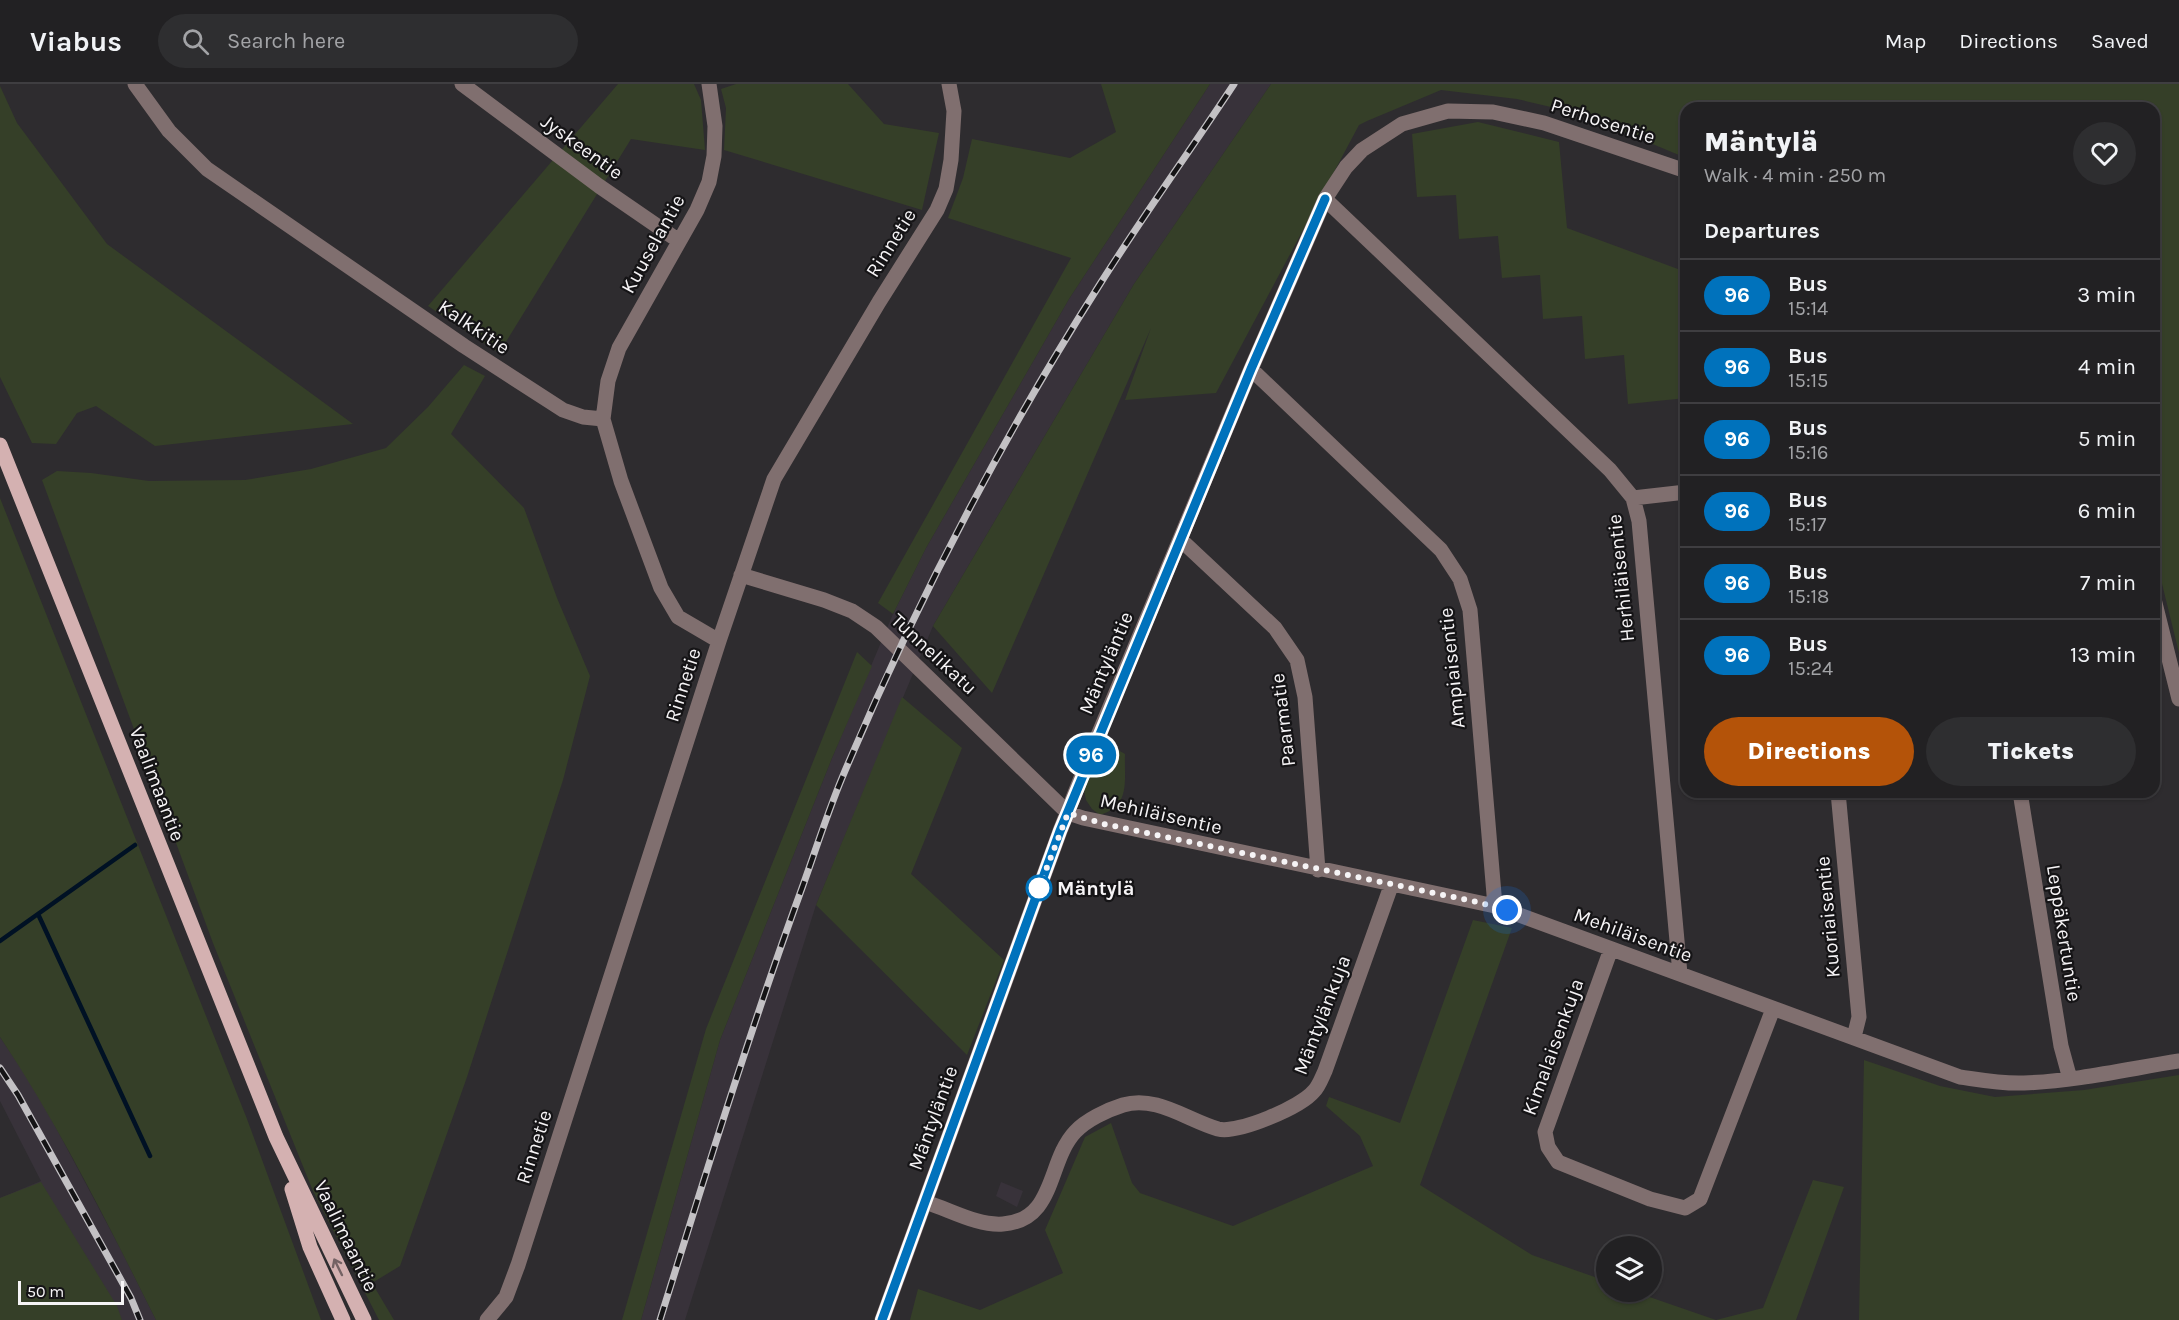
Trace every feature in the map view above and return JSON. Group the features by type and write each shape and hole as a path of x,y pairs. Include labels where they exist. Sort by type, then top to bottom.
{"main road":[{"name":"Vaalimaantie","path":"0,445 276,1137 364,1320"},
{"name":"Vaalimaantie","path":"276,1137 310,1247 343,1320"}],"street":[{"name":"Kalkkitie","path":"135,84 169,131 207,169 464,346 563,410 583,417 603,419"},
{"name":"Jyskeentie","path":"462,84 599,186 679,241"},
{"name":"Kuuselantie","path":"603,419 609,381 619,348 698,210 709,182 714,156 715,126 709,84"},
{"name":"Rinnetie","path":"487,1320 506,1297 518,1265 719,641 774,479 879,302 937,210 946,189 951,160 954,111 949,84"},
{"name":"Perhosentie","path":"1325,199 1346,167 1362,150 1402,124 1448,111 1493,112 1544,123 1680,169"},
{"name":"Mäntyläntie","path":"882,1320 1094,745 1251,369 1325,199"},
{"name":"Herhiläisentie","path":"1325,199 1610,470 1633,498 1639,521 1680,974"},
{"name":"Ampiaisentie","path":"1251,369 1441,549 1460,579 1470,610 1494,906"},
{"path":"603,419 621,481 661,588 678,617 719,641"},
{"path":"1633,498 1680,493"},
{"name":"Paarmatie","path":"1181,540 1275,627 1297,660 1305,697 1318,870"},
{"name":"Tunnelikatu","path":"741,575 824,600 852,611 876,627 1068,813"},
{"path":"2160,622 2179,699"},
{"name":"Kuoriaisentie","path":"1839,798 1859,1017 1854,1037"},
{"name":"Leppäkertuntie","path":"2021,798 2061,1046 2070,1079"},
{"name":"Mehiläisentie","path":"1068,813 1104,824 1494,906 1960,1077 1990,1082 2023,1083 2070,1079 2179,1061"},
{"name":"Mäntylänkuja","path":"924,1202 982,1222 1004,1224 1027,1217 1042,1204 1067,1144 1076,1131 1100,1115 1124,1105 1151,1103 1221,1130 1241,1127 1298,1104 1315,1091 1325,1071 1391,886"},
{"name":"Kimalaisenkuja","path":"1611,949 1545,1132 1548,1147 1558,1162 1650,1199 1685,1208 1701,1199 1773,1009"}],"shaded area":[{"path":"1210,84 1271,84 1134,284 933,626 816,905 685,1320 641,1320 720,1040 832,758 893,614 926,548 1069,299"},
{"path":"0,1037 36,1090 156,1320 0,1320 0,1198 41,1181 0,1101"},
{"path":"1001,1182 1023,1191 1017,1207 996,1196"}],"green space":[{"path":"618,84 694,84 701,100 705,150 631,139 499,353 428,306"},
{"path":"736,84 848,84 884,124 939,133 922,210 724,150 726,108 721,89"},
{"path":"1101,84 1210,84 1069,299 926,548 893,614 878,603 1071,258 948,218 963,178 972,139 1070,158 1116,132"},
{"path":"1271,84 2179,84 2179,653 2160,575 2160,102 1680,102 1680,155 1581,114 1517,99 1441,90 1359,125 1216,393 1125,400 1151,328 992,693 933,626 1134,284"},
{"path":"0,86 17,123 107,244 353,424 155,446 96,406 77,413 56,444 32,443 0,377"},
{"path":"1478,122 1559,142 1567,228 1680,270 1680,399 1628,404 1624,355 1585,359 1582,316 1543,319 1540,275 1502,278 1498,236 1459,239 1456,195 1417,197 1412,134"},
{"path":"464,365 485,376 451,434 524,508 557,598 590,676 563,780 467,1077 400,1266 372,1283 394,1320 379,1320 313,1191 213,943 42,480 57,471 149,481 245,480 311,469 386,448 428,407"},
{"path":"0,498 247,1119 321,1320 156,1320 63,1141 0,1037"},
{"path":"857,652 872,666 832,758 720,1040 641,1320 622,1320 706,1029"},
{"path":"902,697 962,748 911,874 1004,960 967,1055 816,905"},
{"path":"1111,746 1125,754 1124,791 1117,805 1100,815 1086,800 1084,790 1100,752"},
{"path":"1473,920 1512,928 1420,1185 1532,1255 1596,1277 1596,1302 1662,1301 1716,1320 910,1320 918,1289 980,1310 1063,1273 1045,1230 1085,1137 1111,1123 1132,1183 1140,1193 1233,1226 1373,1166 1360,1136 1326,1106 1329,1097 1400,1123"},
{"path":"1864,1060 1940,1086 1995,1097 2084,1090 2179,1075 2179,1320 1859,1320"},
{"path":"1813,1180 1844,1187 1796,1320 1716,1320 1763,1308"},
{"path":"41,1182 117,1306 122,1320 0,1320 0,1198"}],"waterway":[{"path":"0,941 135,845"},
{"path":"38,914 150,1156"}],"railway":[{"path":"660,1320 746,1049 826,819 899,651 993,464 1063,343 1116,259 1234,84"},
{"path":"0,1068 18,1095 131,1298 140,1320"}],"bus line":[{"name":"96","path":"882,1320 1060,831 1251,369 1325,199"}],"place":[{"name":"Mäntylä","path":"1039,888"}],"route":[{"path":"1039,888 1068,813 1104,824 1507,910"}]}
